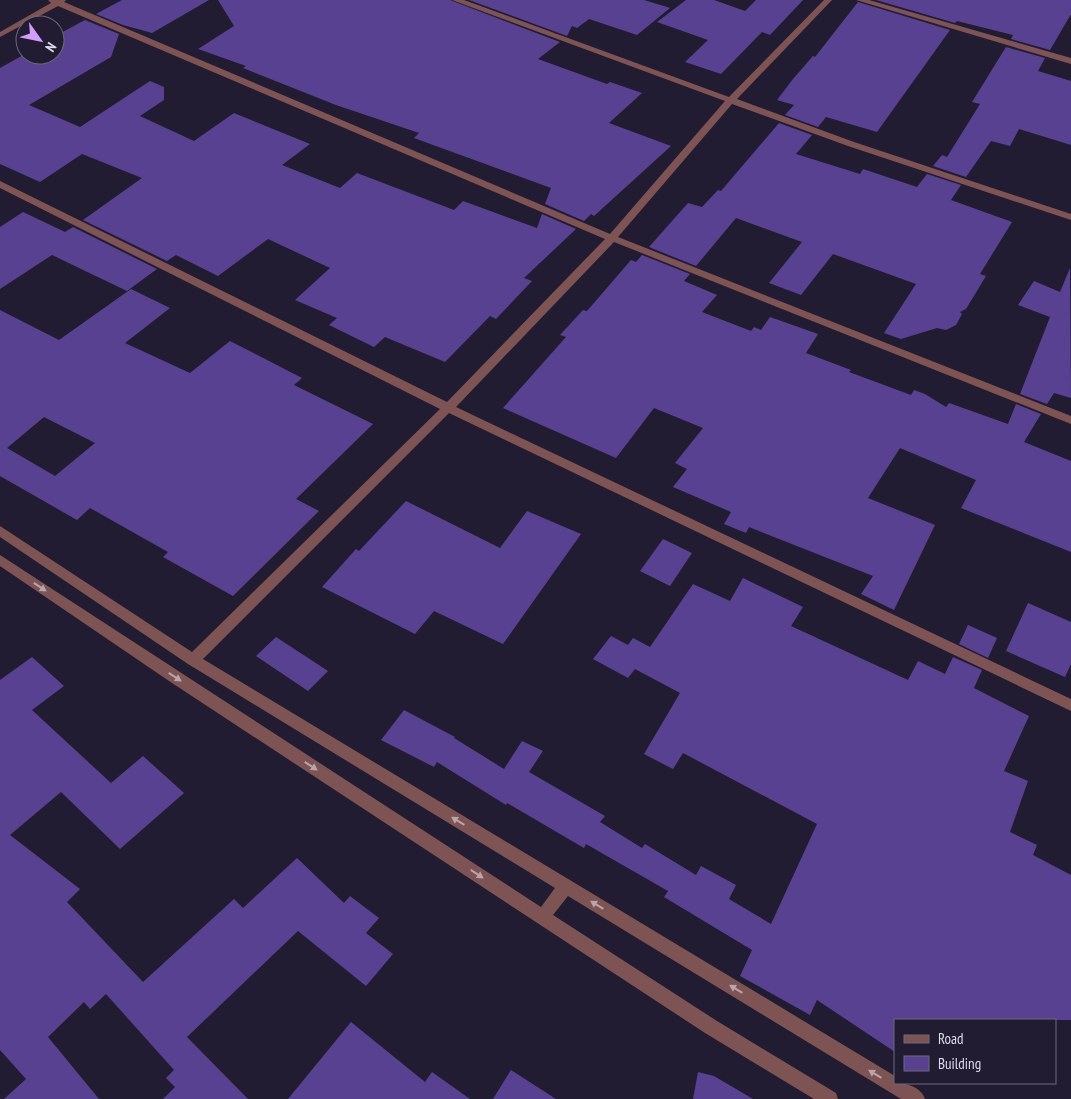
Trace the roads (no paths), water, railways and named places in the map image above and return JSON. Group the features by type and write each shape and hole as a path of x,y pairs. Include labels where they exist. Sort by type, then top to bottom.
{"street":[{"path":"456,0 851,144 1071,217"},
{"path":"194,660 448,408 612,238 732,100 828,0"},
{"path":"860,0 1071,61"},
{"path":"0,35 57,1 612,238 1071,420"},
{"path":"0,184 448,408 1071,705"},
{"path":"0,531 194,660 917,1099"},
{"path":"0,560 182,682 711,1027 830,1099"},
{"path":"543,917 566,886"}]}
